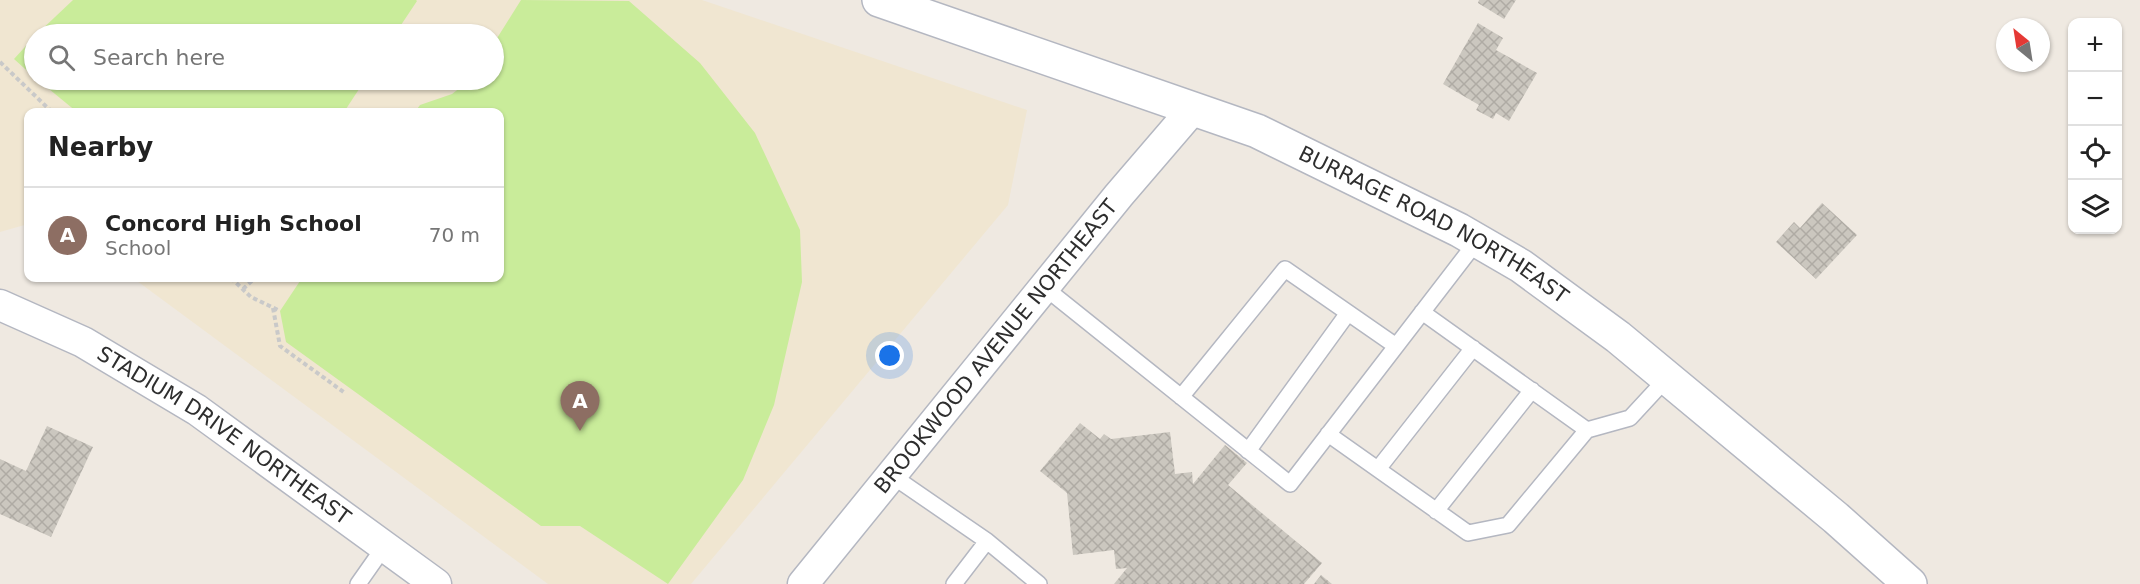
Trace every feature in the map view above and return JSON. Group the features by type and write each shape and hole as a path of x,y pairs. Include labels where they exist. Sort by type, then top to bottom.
{"street":[{"name":"BURRAGE ROAD NORTHEAST","path":"879,0 1257,131 1477,240 1521,266 1618,337 1836,518 1910,584"},
{"name":"BROOKWOOD AVENUE NORTHEAST","path":"803,584 1044,287 1192,110"},
{"name":"STADIUM DRIVE NORTHEAST","path":"0,305 83,342 197,410 436,584"}],"lane":[{"path":"1044,287 1290,484 1477,240"},
{"path":"1181,397 1285,269 1396,346"},
{"path":"1422,312 1587,430"},
{"path":"1248,451 1348,313"},
{"path":"1378,469 1473,348"},
{"path":"1329,434 1468,533 1508,525 1587,430 1629,418 1667,378"},
{"path":"1436,511 1532,390"},
{"path":"891,475 987,541 1039,584"},
{"path":"954,584 987,541"},
{"path":"358,584 384,547"}],"path":[{"path":"0,62 24,85"},
{"path":"29,90 48,108"},
{"path":"235,282 251,297 280,311"},
{"path":"243,289 251,282"},
{"path":"273,308 280,346 345,393"}],"shaded area":[{"path":"0,0 702,0 1027,110 1008,205 691,584 548,584 138,282 504,282 504,108 24,108 24,225 0,232"}],"green space":[{"path":"73,0 417,1 402,24 48,24"},
{"path":"521,0 629,1 700,63 755,133 800,230 802,282 774,405 743,480 668,584 580,526 541,526 286,342 280,311 299,282 504,282 504,108 418,108 420,105 457,90 504,90 504,27"},
{"path":"24,48 24,68 14,59"},
{"path":"50,90 358,90 347,108 72,108"}],"building":[{"path":"1479,0 1516,0 1504,19 1478,3"},
{"path":"1478,23 1503,38 1496,50 1537,73 1509,121 1496,113 1493,119 1476,110 1479,105 1443,84"},
{"path":"1822,203 1857,235 1816,279 1776,242 1794,222 1800,228"},
{"path":"1080,423 1100,439 1104,434 1111,439 1170,432 1175,474 1192,472 1193,484 1225,445 1247,463 1228,485 1322,563 1304,584 1114,584 1127,568 1116,569 1114,550 1073,555 1067,493 1040,471"},
{"path":"47,426 93,447 51,537 0,514 0,459 26,471"},
{"path":"1321,575 1332,584 1314,584"}],"place":[{"name":"Concord High School","path":"580,431"}]}
